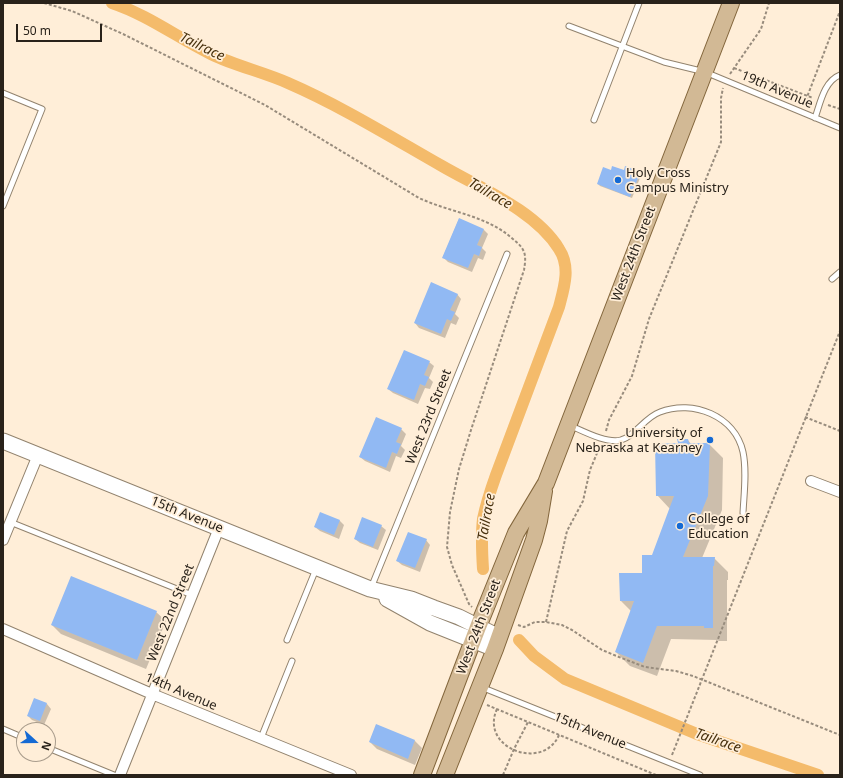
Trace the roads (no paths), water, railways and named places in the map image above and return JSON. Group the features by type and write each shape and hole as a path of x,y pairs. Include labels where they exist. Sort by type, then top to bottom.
{"main road":[{"name":"West 24th Street","path":"422,775 475,633 516,533 546,483 731,3"},
{"name":"West 24th Street","path":"445,775 497,643 534,540 546,483"}],"street":[{"name":"15th Avenue","path":"3,441 370,589 423,603 459,617 475,633 497,643"},
{"path":"4,536 38,455"},
{"path":"811,481 840,492"},
{"name":"West 22nd Street","path":"120,775 219,528"},
{"name":"14th Avenue","path":"3,629 152,694 351,775"}],"lane":[{"path":"594,120 639,3"},
{"name":"19th Avenue","path":"570,26 664,62 705,72 840,128"},
{"path":"815,118 827,86 834,78 840,76"},
{"path":"3,93 42,109 3,206"},
{"name":"West 23rd Street","path":"370,589 507,254"},
{"path":"832,279 840,272"},
{"path":"568,425 602,439 621,440 631,434 647,419 659,412 674,408 690,407 714,415 724,422 732,431 739,440 743,451 743,512"},
{"path":"10,522 192,595"},
{"path":"287,640 316,568"},
{"path":"261,738 292,661"},
{"name":"15th Avenue","path":"480,687 700,775"},
{"path":"3,729 16,735"},
{"path":"56,751 114,775"}],"waterway":[{"name":"Tailrace","path":"112,3 150,20 211,54 288,83 366,122 490,192 522,212 549,235 559,249 563,256 566,270 563,292 559,307 487,502 482,525 483,569"},
{"name":"Tailrace","path":"519,640 534,656 565,679 697,734 818,775"}],"place":[{"name":"Holy Cross Campus Ministry","path":"618,180"},
{"name":"University of Nebraska at Kearney","path":"710,440"},
{"name":"College of Education","path":"680,526"}]}
